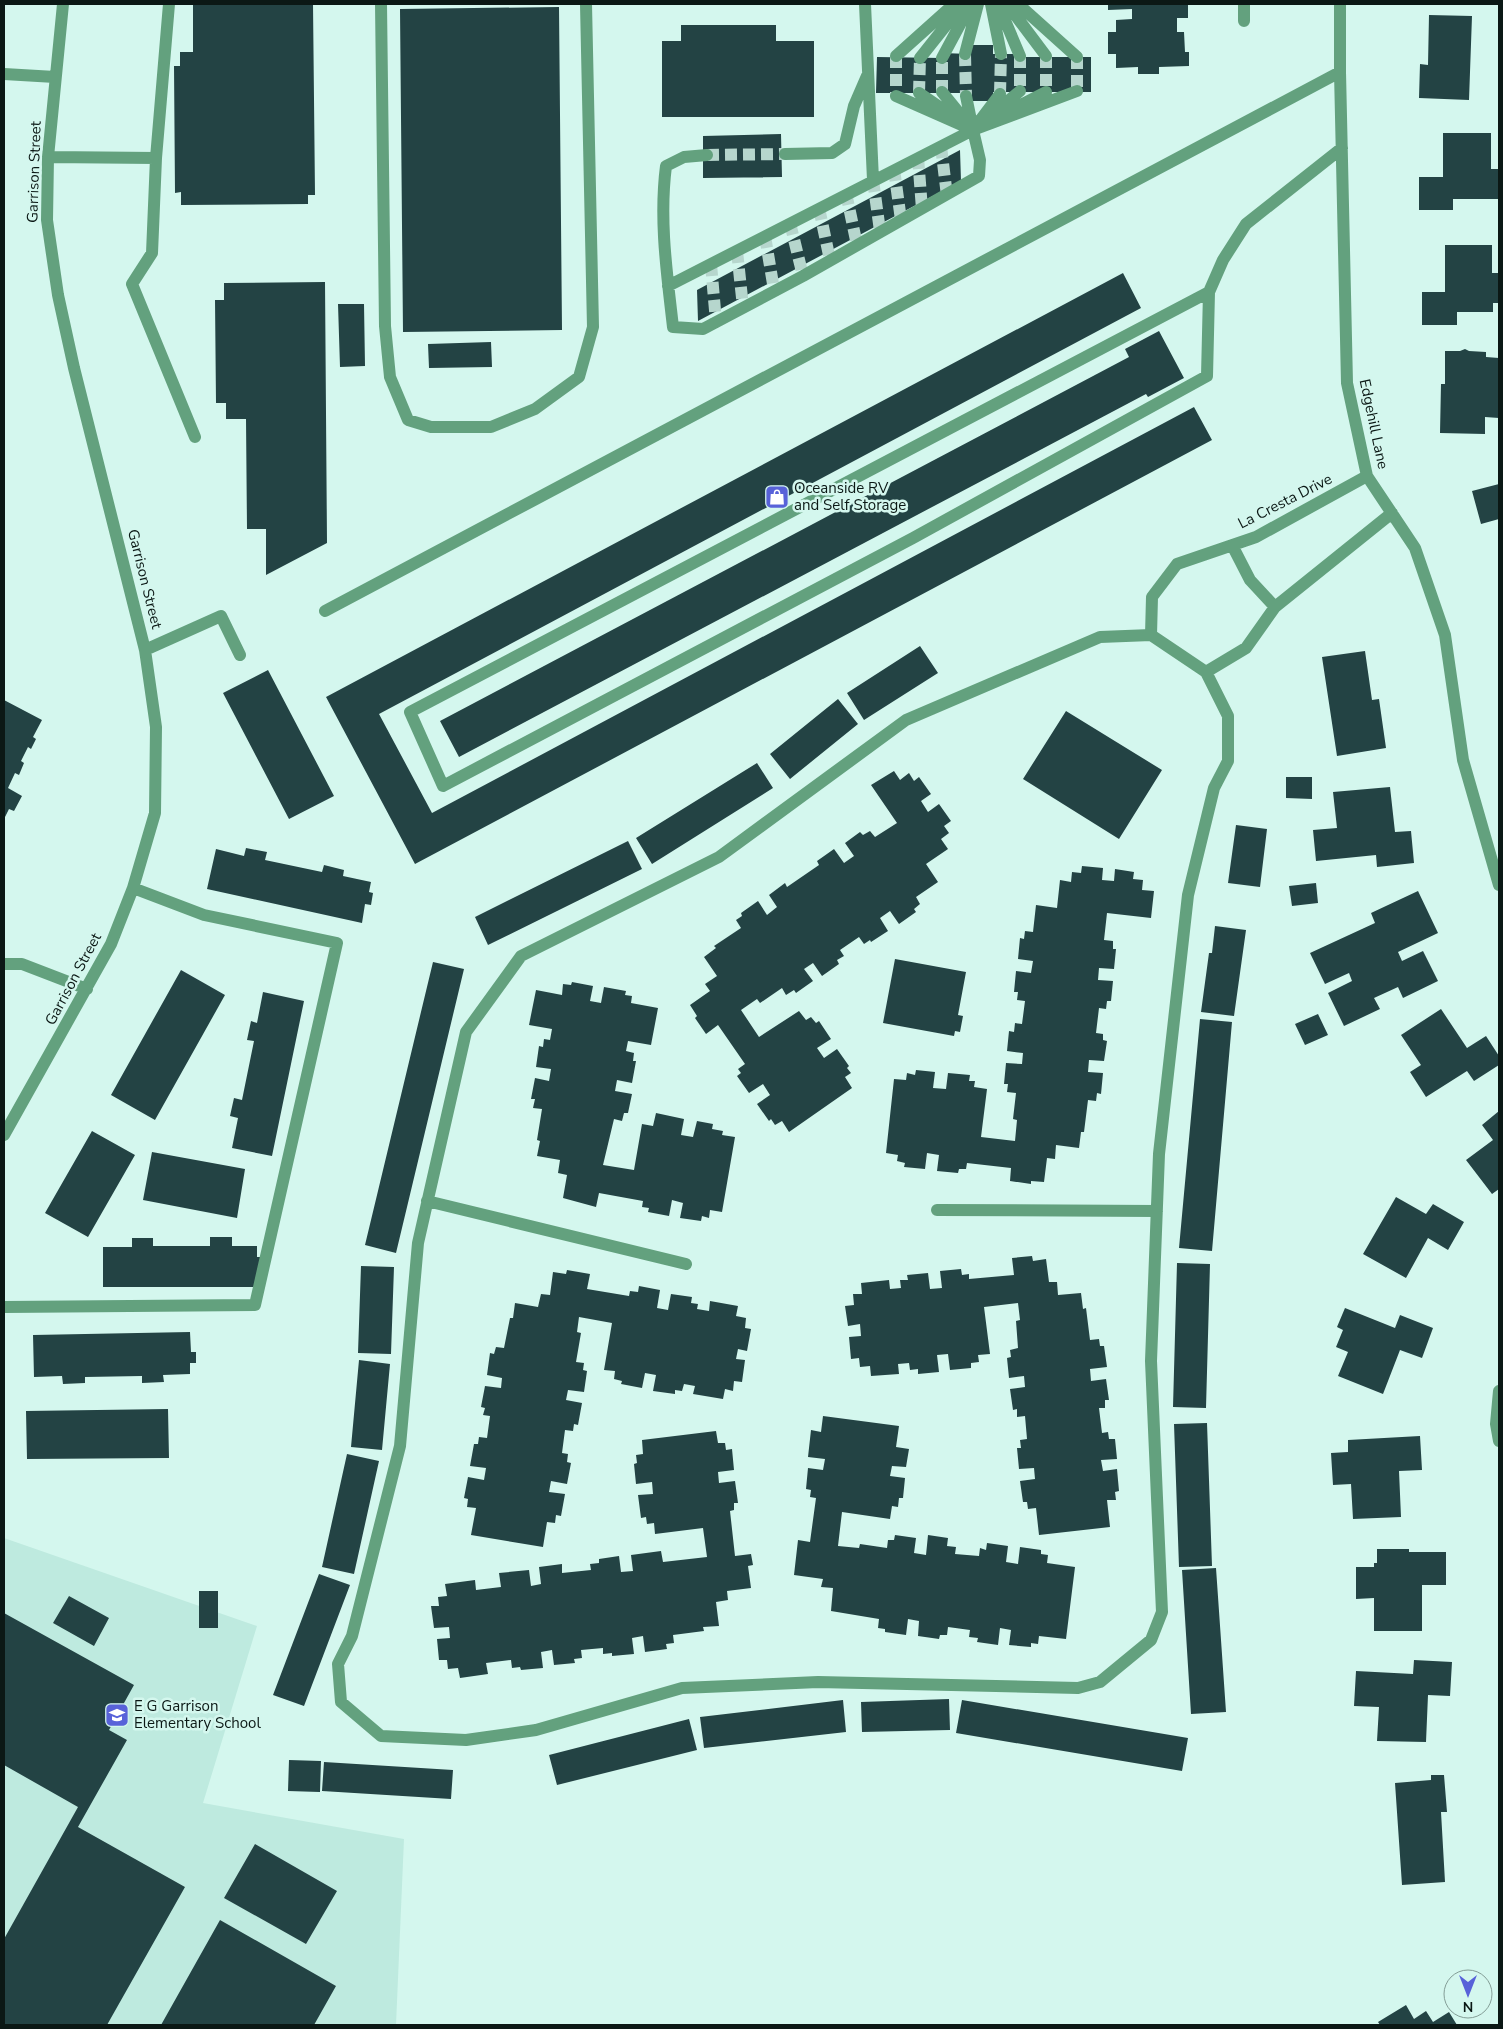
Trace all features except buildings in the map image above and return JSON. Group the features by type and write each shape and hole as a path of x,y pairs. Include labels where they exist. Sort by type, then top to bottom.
{"street":[{"name":"Garrison Street","path":"4,1135 111,944 133,888 155,813 156,727 145,650 74,368 58,295 47,220 48,157 63,4"},
{"path":"169,4 156,158 152,253 132,284 195,437"},
{"path":"381,4 384,317 390,377 408,420 431,426 491,427 535,409 579,377 593,327 586,4"},
{"path":"865,4 873,180"},
{"path":"896,56 954,4"},
{"path":"920,58 963,4"},
{"path":"942,58 970,4"},
{"path":"965,54 978,4"},
{"path":"991,4 1001,54"},
{"path":"998,4 1020,56"},
{"path":"1008,4 1046,56"},
{"path":"1018,4 1077,57"},
{"path":"1244,4 1244,21"},
{"name":"Edgehill Lane","path":"1340,4 1347,383 1367,476 1415,548 1445,635 1463,760 1499,885"},
{"path":"325,610 1340,72"},
{"path":"785,154 832,153 844,144 854,106 868,73"},
{"path":"4,74 55,77"},
{"path":"973,130 1020,91"},
{"path":"896,96 973,130 1077,91"},
{"path":"942,92 973,130"},
{"path":"668,286 1046,92"},
{"path":"920,93 973,130"},
{"path":"973,130 1000,94"},
{"path":"707,155 684,157 666,166 662,200 668,286 674,327 703,329 803,276 979,176 980,160 966,96"},
{"path":"1209,292 410,712 443,786 913,538 1207,376 1209,292 1223,260 1246,224 1342,148"},
{"path":"48,157 156,158"},
{"name":"La Cresta Drive","path":"1151,635 1152,597 1176,564 1256,537 1367,476"},
{"path":"1206,672 1246,648 1276,607 1392,513"},
{"path":"1232,545 1250,580 1276,607"},
{"path":"145,650 221,616 240,654"},
{"path":"1151,635 1206,672 1228,716 1228,761 1214,788 1188,895 1159,1154 1151,1361 1162,1612 1151,1640 1100,1682 1078,1688 818,1682 682,1688 536,1730 466,1740 381,1736 341,1702 338,1664 352,1636 400,1446 418,1243 466,1032 521,956 719,858 906,720 1100,637 1151,635"},
{"path":"4,1307 256,1305 337,943 204,915 133,888"},
{"path":"4,964 22,964 87,989"},
{"path":"428,1201 686,1264"},
{"path":"937,1210 1157,1211"},
{"path":"1499,1391 1496,1424 1499,1441"}],"shaded area":[{"name":"E G Garrison Elementary School","path":"4,1538 257,1626 203,1803 404,1839 396,2025 4,2025"}],"tunnel":[{"path":"965,54 966,96"},
{"path":"1000,94 1001,54"},
{"path":"896,56 896,96"},
{"path":"1020,56 1020,91"},
{"path":"1046,56 1046,92"},
{"path":"1077,57 1077,91"},
{"path":"919,93 920,58"},
{"path":"942,58 942,92"},
{"path":"941,146 947,196"},
{"path":"707,155 785,154"},
{"path":"918,157 922,209"},
{"path":"894,169 901,220"},
{"path":"873,180 880,231"},
{"path":"846,193 857,245"},
{"path":"819,208 830,260"},
{"path":"790,223 803,276"},
{"path":"765,236 774,290"},
{"path":"737,251 743,307"},
{"path":"711,264 716,322"}],"place":[{"name":"Oceanside RV and Self Storage","path":"777,497"},
{"name":"E G Garrison Elementary School","path":"117,1715"}]}
